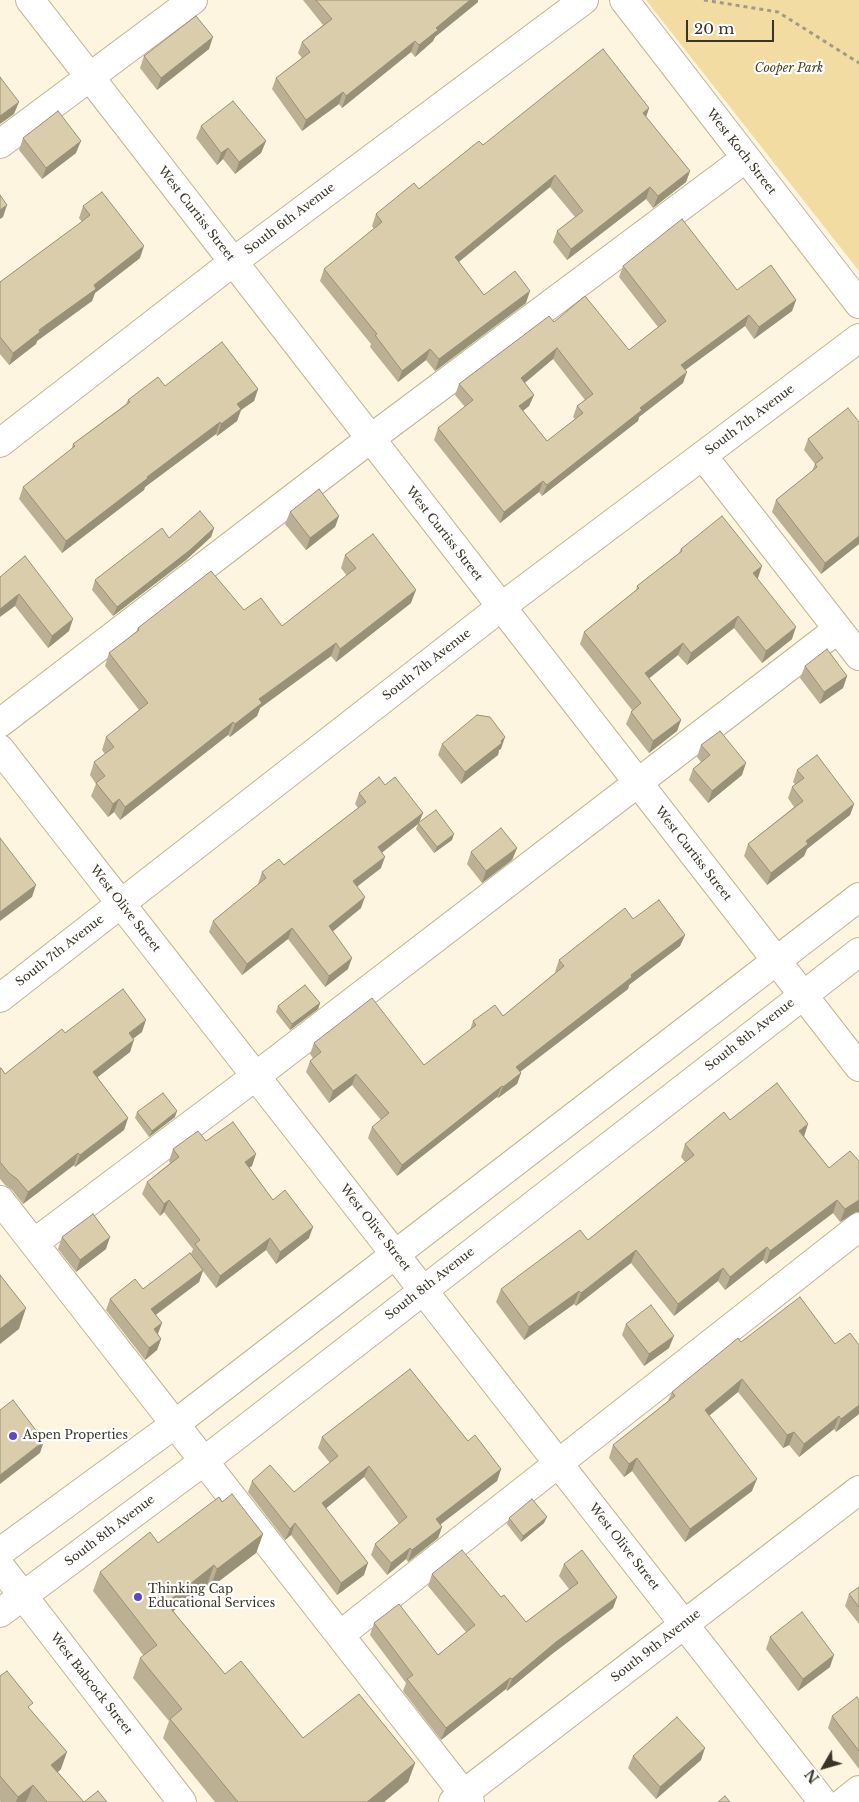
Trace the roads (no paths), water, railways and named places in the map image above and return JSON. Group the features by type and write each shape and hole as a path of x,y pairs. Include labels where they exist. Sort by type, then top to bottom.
{"street":[{"name":"West Curtiss Street","path":"30,0 859,1068"},
{"path":"0,144 193,0"},
{"name":"South 6th Avenue","path":"0,443 233,262 584,0"},
{"name":"West Koch Street","path":"624,0 859,304"},
{"path":"0,723 370,439 746,158"},
{"name":"South 7th Avenue","path":"0,998 501,607 859,338"},
{"path":"703,456 859,656"},
{"path":"34,1243 256,1076 838,629"},
{"name":"West Olive Street","path":"0,748 823,1802"},
{"path":"0,1552 175,1424 859,897"},
{"name":"South 8th Avenue","path":"0,1613 204,1461 859,952"},
{"path":"0,1200 340,1635 462,1799"},
{"path":"340,1635 859,1227"},
{"name":"South 9th Avenue","path":"462,1799 684,1624 859,1490"},
{"name":"West Babcock Street","path":"0,1566 182,1802"},
{"path":"844,1802 859,1790"}],"place":[{"name":"Aspen Properties","path":"13,1436"},
{"name":"Thinking Cap Educational Services","path":"138,1597"}],"park label":[{"name":"Cooper Park","path":"789,69"}]}
